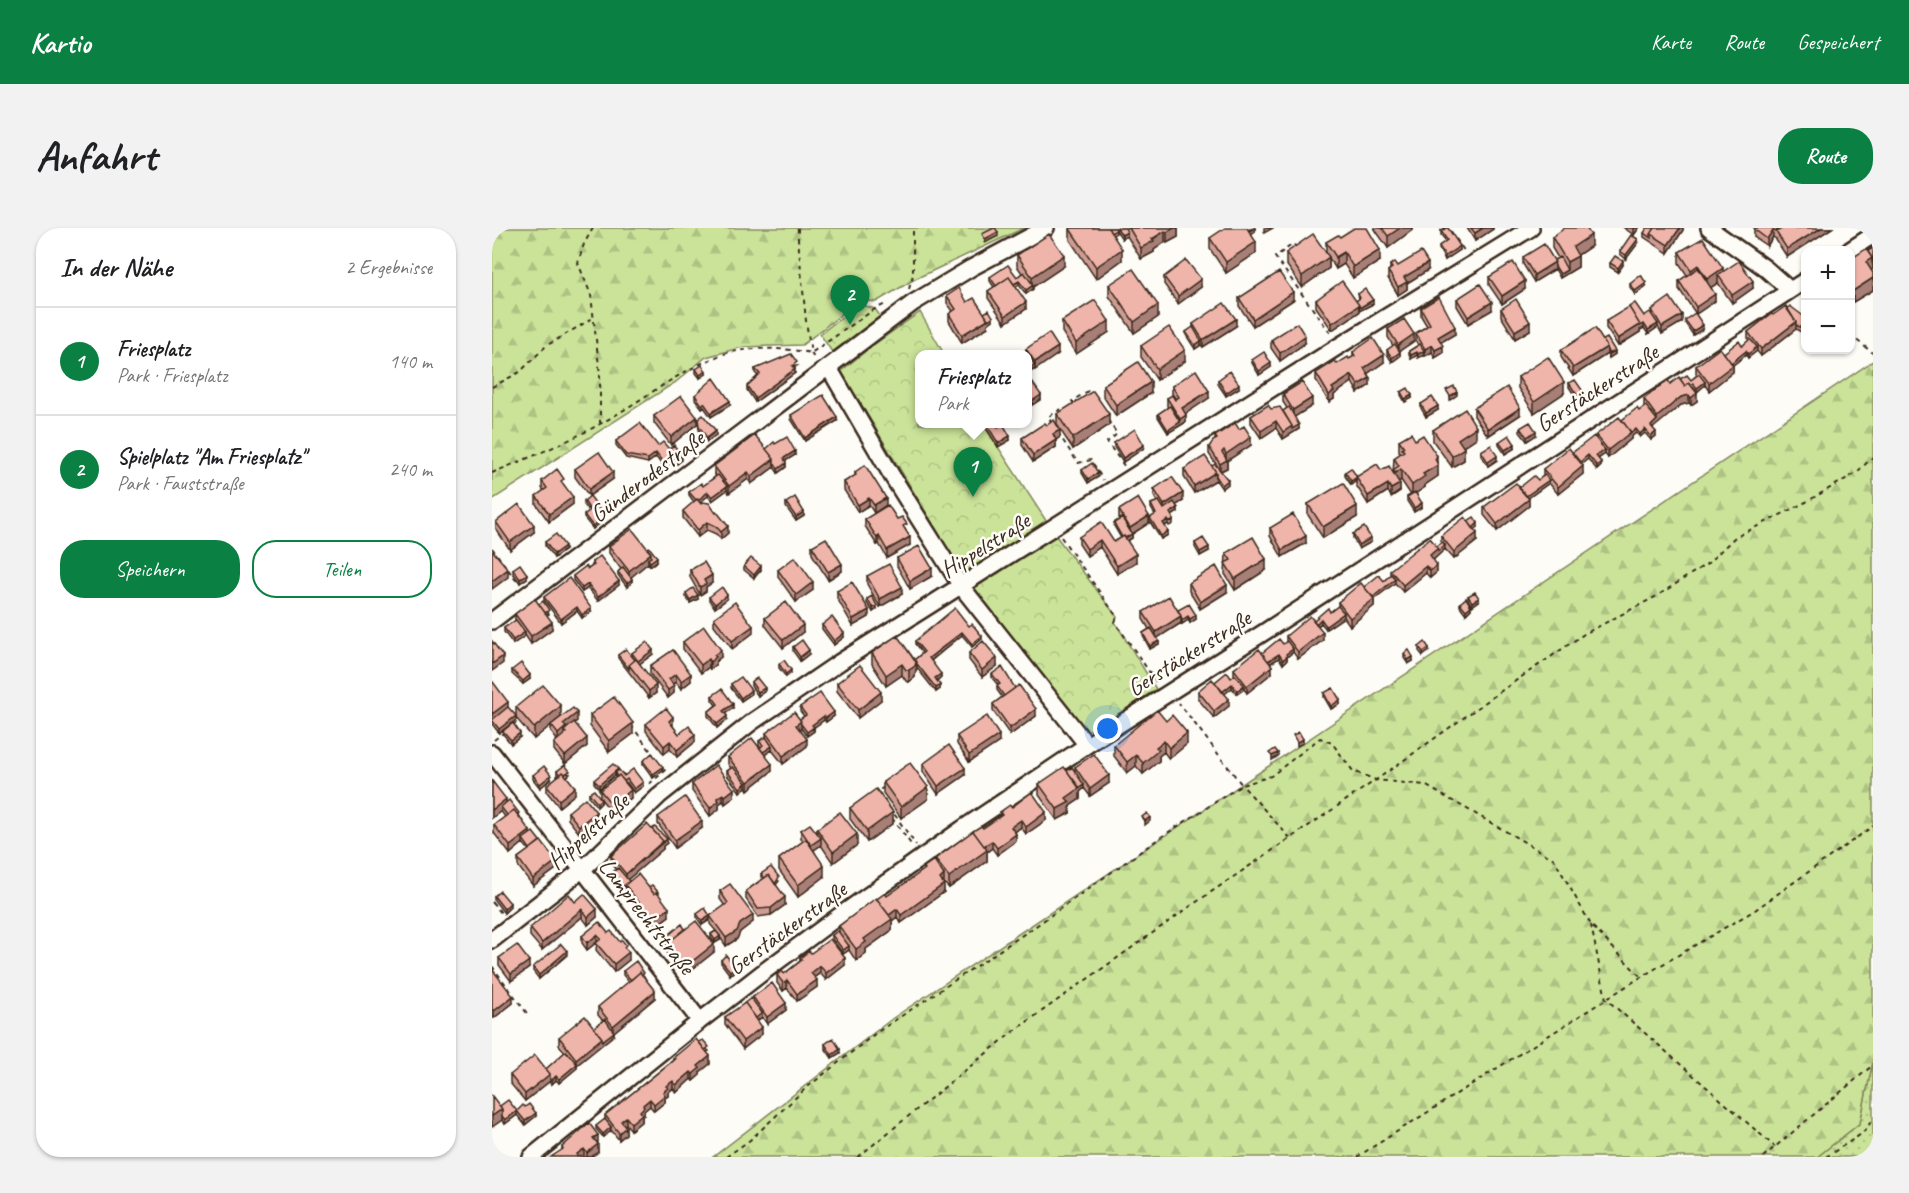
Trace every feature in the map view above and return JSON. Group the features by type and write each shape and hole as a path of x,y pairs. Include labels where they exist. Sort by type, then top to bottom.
{"street":[{"name":"Günderodestraße","path":"492,621 913,303 971,268 1046,228"},
{"name":"Hippelstraße","path":"492,940 583,869 659,796 752,722 840,662 1339,346 1531,228"},
{"path":"1709,228 1765,268 1790,290"},
{"path":"1855,247 1873,235"},
{"name":"Gerstäckerstraße","path":"531,1157 700,1021 831,922 922,858 1087,745 1801,283"},
{"path":"829,368 892,476 961,586 1087,745"},
{"name":"Lamprechtstraße","path":"492,753 700,1021"}],"path":[{"path":"592,228 578,263 591,295 600,375 600,424"},
{"path":"798,228 811,353 819,367 829,368"},
{"path":"908,292 913,275 913,228"},
{"path":"1443,228 1450,230 1473,264"},
{"path":"1298,250 1293,244 1275,257 1339,346"},
{"path":"492,473 600,424 692,368 726,354 746,350 789,350 811,353 875,309 892,301"},
{"path":"492,387 520,372 546,346 593,318"},
{"path":"1855,338 1873,353"},
{"path":"1079,411 1072,401 1088,391 1094,399"},
{"path":"1070,417 1064,408 1048,417 1078,463 1091,460 1111,492"},
{"path":"1106,417 1117,434 1107,442 1132,478"},
{"path":"858,1157 1014,1030 1584,634 1658,596 1708,563 1734,538 1808,501 1856,472 1873,457"},
{"path":"1054,527 1117,617 1115,622 1168,693 1242,785 1290,839"},
{"path":"492,548 527,595"},
{"path":"492,742 518,721 514,716 523,709"},
{"path":"630,724 665,771 649,784"},
{"path":"726,1157 750,1140 797,1096 876,1033 1033,928 1161,837 1242,785 1271,776 1320,738 1332,743 1353,771 1377,780 1425,785 1554,859 1591,925 1641,977"},
{"path":"886,786 878,791 922,858"},
{"path":"875,796 879,798 922,858"},
{"path":"1358,1157 1641,977 1755,910 1873,826"},
{"path":"1591,925 1606,999 1775,1147"},
{"path":"492,966 529,1016"},
{"path":"1765,1157 1873,1065"},
{"path":"1827,1157 1863,1132 1873,1119"}],"green space":[{"path":"492,228 1024,228 915,279 876,302 860,300 802,345 743,347 706,357 676,382 492,500"},
{"path":"859,304 875,309 880,316 832,352 820,334"},
{"path":"920,312 942,350 915,350 915,428 986,428 1056,536 1117,617 1115,622 1156,689 1096,729 1083,729 960,569 841,371"},
{"path":"1873,361 1873,1061 1860,1123 1817,1157 713,1157 893,1018"},
{"path":"1873,1061 1873,1157 1817,1157 1860,1123"}],"building":[{"path":"995,228 998,232 985,239 982,234"},
{"path":"1071,228 1108,228 1122,249 1096,267"},
{"path":"1108,228 1115,228 1116,230 1111,233"},
{"path":"1117,228 1125,228 1127,232 1122,235"},
{"path":"1129,228 1174,228 1165,231 1152,239 1154,241 1141,248"},
{"path":"1225,228 1247,228 1256,242 1226,262 1210,238"},
{"path":"1354,228 1367,228 1380,250 1353,267 1344,252 1336,257 1326,242"},
{"path":"1382,228 1400,228 1388,236"},
{"path":"1446,228 1460,246 1445,256 1439,246 1447,240 1441,231"},
{"path":"1471,228 1483,228 1475,233"},
{"path":"1565,228 1586,228 1591,235 1573,247 1578,256 1567,262 1552,237"},
{"path":"1647,228 1655,228 1651,238 1644,233"},
{"path":"1655,228 1680,228 1668,245 1651,234"},
{"path":"1755,228 1778,228 1776,232 1773,230 1767,239"},
{"path":"1783,228 1821,228 1787,249 1776,232"},
{"path":"1049,234 1064,255 1032,277 1017,255"},
{"path":"1313,234 1329,257 1302,276 1286,253"},
{"path":"1631,235 1638,239 1626,255 1620,251"},
{"path":"1703,238 1723,268 1707,279 1698,265 1691,270 1679,252"},
{"path":"1544,244 1555,262 1534,275 1523,257"},
{"path":"1873,248 1873,261 1872,262 1868,251"},
{"path":"1866,249 1872,258 1866,262 1873,273 1873,278 1855,290 1855,256"},
{"path":"1421,252 1428,263 1404,277 1407,282 1398,287 1388,271 1392,268 1390,265 1395,262 1398,266"},
{"path":"1615,256 1623,261 1618,268 1610,263"},
{"path":"1560,257 1567,270 1560,274 1554,260"},
{"path":"1186,260 1201,279 1178,296 1164,277"},
{"path":"1739,261 1753,281 1732,295 1718,275"},
{"path":"1513,262 1525,281 1502,296 1489,277"},
{"path":"1008,265 1017,277 1024,272 1033,285 1026,290 1019,281 1014,284 1009,277 996,286 990,277"},
{"path":"1698,268 1715,294 1696,307 1679,281"},
{"path":"1133,269 1158,305 1134,322 1109,285"},
{"path":"1279,272 1293,292 1253,319 1239,298"},
{"path":"1641,275 1646,283 1635,291 1630,284"},
{"path":"1009,277 1026,302 1005,316 988,291"},
{"path":"1342,281 1359,305 1332,323 1316,300"},
{"path":"1480,284 1492,302 1468,317 1457,299"},
{"path":"959,288 967,302 974,298 988,319 962,335 949,314 956,309 947,296"},
{"path":"1365,289 1373,300 1359,308 1356,301 1360,298 1358,294"},
{"path":"1439,297 1455,327 1438,337 1443,346 1435,350 1432,345 1425,349 1416,333 1430,324 1421,308"},
{"path":"1670,297 1682,315 1662,327 1652,310"},
{"path":"1516,299 1530,322 1515,331 1501,309"},
{"path":"1095,300 1109,321 1076,343 1062,321"},
{"path":"1224,303 1236,319 1203,340 1193,324"},
{"path":"1635,303 1644,316 1650,312 1658,324 1648,330 1644,324 1640,326 1629,307"},
{"path":"1786,306 1796,322 1761,349 1748,332 1771,314 1773,315"},
{"path":"1790,306 1801,314 1801,328 1796,325 1787,309"},
{"path":"1629,307 1640,325 1618,339 1606,321"},
{"path":"989,310 993,317 988,320 984,313"},
{"path":"1695,313 1703,325 1693,331 1685,320"},
{"path":"1404,319 1414,334 1398,345 1388,329"},
{"path":"1297,323 1305,336 1280,353 1271,340"},
{"path":"1169,327 1185,350 1157,369 1141,346"},
{"path":"1193,327 1201,341 1195,345 1186,332"},
{"path":"1595,328 1607,347 1573,368 1561,350"},
{"path":"1049,333 1058,347 1035,362 1032,358 1032,350 1026,349"},
{"path":"1373,338 1384,355 1364,368 1370,378 1358,385 1352,375 1332,388 1334,391 1329,395 1316,373 1335,361 1337,364 1348,357 1349,359 1355,356 1353,352"},
{"path":"1607,338 1615,351 1609,354 1603,340"},
{"path":"1750,339 1757,347 1748,354 1746,351 1731,363 1724,353 1739,341 1742,346"},
{"path":"1395,344 1400,352 1392,358 1387,350"},
{"path":"1420,344 1424,351 1411,355 1409,351"},
{"path":"1720,348 1733,365 1709,383 1696,366"},
{"path":"1264,352 1271,363 1259,371 1252,360"},
{"path":"791,354 797,362 792,366 795,369 755,398 747,386 760,374 755,369"},
{"path":"1548,357 1564,382 1534,402 1518,377"},
{"path":"1138,362 1151,382 1116,405 1103,385"},
{"path":"702,365 706,371 700,375 696,369"},
{"path":"1196,370 1209,391 1182,408 1186,415 1180,419 1167,398 1172,395 1175,400 1179,397 1172,386"},
{"path":"1230,371 1239,384 1226,393 1218,380"},
{"path":"1699,374 1705,382 1697,388 1693,383 1685,386 1680,379 1687,375 1691,380"},
{"path":"1679,377 1685,386 1689,383 1697,393 1691,398 1689,395 1681,397 1657,417 1644,399 1668,380 1670,384"},
{"path":"714,378 730,401 711,413 695,395"},
{"path":"1575,380 1587,397 1581,401 1569,383"},
{"path":"1032,382 1041,395 1032,401"},
{"path":"1302,382 1312,398 1293,410 1283,394"},
{"path":"1454,386 1457,392 1450,396 1446,390"},
{"path":"1507,387 1520,408 1488,429 1474,408"},
{"path":"1408,388 1412,395 1405,399 1401,392"},
{"path":"1093,391 1109,414 1073,438 1057,414"},
{"path":"823,395 837,417 805,438 791,415"},
{"path":"681,396 697,417 671,437 654,416"},
{"path":"1432,397 1438,406 1426,413 1421,404"},
{"path":"1268,405 1271,409 1280,407 1292,426 1283,432 1276,421 1261,431 1251,416"},
{"path":"1170,406 1180,422 1168,430 1158,414"},
{"path":"1646,406 1657,420 1651,426 1656,432 1651,436 1645,429 1640,434 1636,429 1631,433 1622,420 1637,408 1639,411"},
{"path":"1289,407 1299,425 1292,429 1283,411"},
{"path":"1465,409 1476,427 1458,439 1464,448 1452,456 1433,430"},
{"path":"703,415 716,431 707,438 699,426 698,419"},
{"path":"1619,417 1631,432 1608,450 1596,435"},
{"path":"1054,420 1060,430 1053,434 1056,440 1033,455 1022,438"},
{"path":"1530,422 1536,431 1527,437 1520,428"},
{"path":"640,423 658,446 663,442 669,449 674,445 682,456 677,460 674,457 664,464 656,453 648,459 626,455 616,441"},
{"path":"1235,423 1239,429 1244,426 1251,437 1226,454 1224,450 1222,452 1227,460 1220,464 1209,447 1217,439 1215,436"},
{"path":"989,428 1005,428 1010,436 998,443"},
{"path":"1135,429 1144,445 1123,458 1114,443"},
{"path":"1411,433 1415,440 1423,435 1437,456 1435,459 1438,465 1423,474 1425,476 1412,485 1401,469 1395,473 1393,470 1399,466 1394,458 1404,451 1399,440"},
{"path":"755,435 774,459 751,476 748,472 729,486 714,466"},
{"path":"1509,435 1515,444 1505,450 1499,442"},
{"path":"1594,436 1605,450 1596,456 1601,462 1597,466 1588,455 1580,462 1572,453"},
{"path":"787,437 795,451 784,458 786,463 778,469 766,449 774,442 775,444"},
{"path":"1491,445 1497,456 1488,462 1481,451"},
{"path":"1569,448 1583,466 1558,487 1543,469"},
{"path":"599,452 613,472 589,489 575,469"},
{"path":"1205,456 1216,472 1194,486 1184,469"},
{"path":"1092,463 1098,473 1088,479 1082,470"},
{"path":"1215,464 1228,480 1222,485 1212,466"},
{"path":"1377,464 1381,470 1389,466 1400,484 1391,489 1388,484 1368,496 1356,477"},
{"path":"865,465 886,498 874,505 869,498 858,505 844,482 856,475 855,472"},
{"path":"1351,468 1357,477 1351,481 1345,472"},
{"path":"557,469 564,479 561,481 573,497 549,514 536,496 547,488 542,481"},
{"path":"718,475 727,486 712,497 708,492 696,500 689,492 701,483 703,486"},
{"path":"1545,475 1549,480 1526,496 1519,488 1534,476 1538,480"},
{"path":"1172,477 1183,493 1164,505 1154,489"},
{"path":"1343,483 1357,506 1323,527 1308,504"},
{"path":"1516,483 1529,499 1497,524 1484,507"},
{"path":"1415,492 1422,503 1414,508 1407,497"},
{"path":"590,496 605,516 593,526 584,515 590,510 584,501"},
{"path":"795,497 804,512 796,517 786,503"},
{"path":"1138,498 1149,516 1130,528 1119,510"},
{"path":"697,499 701,504 709,503 728,526 721,532 716,526 707,522 698,530 683,511"},
{"path":"1159,501 1164,509 1174,502 1178,508 1170,513 1173,521 1168,520 1163,523 1168,531 1161,536 1150,518 1156,514 1151,504"},
{"path":"519,504 534,525 510,542 496,522"},
{"path":"888,505 897,519 902,517 907,524 903,526 910,537 887,550 865,519"},
{"path":"1293,514 1306,536 1282,550 1270,528"},
{"path":"1465,517 1477,533 1454,552 1441,536"},
{"path":"1474,517 1478,523 1473,528 1468,521"},
{"path":"1122,518 1132,534 1125,538 1122,537 1114,523"},
{"path":"1101,522 1114,542 1124,536 1136,554 1117,566 1100,540 1087,549 1079,537"},
{"path":"1364,527 1371,538 1359,545 1353,534"},
{"path":"632,529 651,553 629,571 609,546"},
{"path":"556,534 565,546 554,554 545,542"},
{"path":"1253,537 1266,559 1235,579 1225,563 1231,560 1226,553"},
{"path":"826,538 842,564 828,572 812,546"},
{"path":"1203,538 1209,547 1200,552 1195,543"},
{"path":"1430,538 1438,548 1430,555 1437,565 1430,571 1426,566 1403,585 1390,570"},
{"path":"1443,542 1445,545 1438,551 1437,546"},
{"path":"919,546 932,568 910,581 897,558"},
{"path":"649,547 657,557 650,562 648,559 651,553 647,549"},
{"path":"492,552 508,569 492,581"},
{"path":"600,556 619,581 598,597 588,584 582,588 573,576 586,566 588,569 594,565 592,562"},
{"path":"795,557 813,582 796,595 778,570"},
{"path":"751,558 761,566 754,575 744,566"},
{"path":"704,562 712,575 704,580 706,584 700,587 690,570"},
{"path":"520,564 527,574 520,579 513,569"},
{"path":"889,564 902,587 880,599 867,576"},
{"path":"1216,566 1227,585 1200,602 1189,583"},
{"path":"623,567 632,579 627,583 618,572"},
{"path":"1391,574 1395,579 1373,597 1364,587 1379,575 1384,581"},
{"path":"569,578 591,608 582,615 577,607 561,619 544,597"},
{"path":"852,582 869,610 853,619 837,591"},
{"path":"1361,583 1374,599 1350,618 1338,602"},
{"path":"722,587 727,595 715,604 709,597"},
{"path":"693,588 698,595 690,600 686,593"},
{"path":"1475,592 1479,598 1472,602 1468,596"},
{"path":"872,596 877,606 873,608 867,599"},
{"path":"1169,596 1181,616 1156,632 1143,612"},
{"path":"1466,598 1471,606 1466,610 1460,603"},
{"path":"535,599 552,622 531,636 515,614"},
{"path":"543,601 549,610 545,613 539,604"},
{"path":"735,602 753,626 732,641 714,618"},
{"path":"786,602 803,625 783,640 765,618"},
{"path":"1189,604 1196,615 1182,620 1178,610"},
{"path":"1338,606 1344,613 1326,626 1321,619 1316,624 1313,621 1328,608 1330,612"},
{"path":"955,608 969,626 972,624 982,636 972,644 962,632 929,658 941,674 935,678 940,685 936,688 917,664 916,666 914,660 924,652 915,641"},
{"path":"1310,616 1323,632 1298,652 1286,636"},
{"path":"832,617 844,633 834,641 822,625"},
{"path":"516,620 525,632 513,640 504,628"},
{"path":"704,626 721,650 710,662 709,659 701,665 683,642"},
{"path":"1151,628 1159,641 1150,646 1143,633"},
{"path":"895,637 899,638 916,662 915,666 909,670 906,670 902,664 886,675 872,653"},
{"path":"1279,639 1283,644 1287,641 1293,649 1286,654 1283,660 1279,654 1268,661 1262,653"},
{"path":"802,640 809,650 800,657 793,647"},
{"path":"492,641 503,656 492,664"},
{"path":"983,641 997,658 982,670 969,653"},
{"path":"647,642 653,650 638,661 632,653"},
{"path":"1425,642 1429,648 1423,652 1419,647"},
{"path":"626,649 635,660 629,665 629,669 618,655"},
{"path":"1259,649 1272,666 1247,686 1234,669"},
{"path":"673,650 691,674 681,681 676,674 669,679 674,686 668,690 650,666"},
{"path":"1409,650 1413,657 1408,660 1404,654"},
{"path":"636,659 656,685 649,691 629,665"},
{"path":"784,660 791,670 786,674 779,664"},
{"path":"521,663 530,675 523,681 512,670"},
{"path":"860,665 881,692 858,710 837,683"},
{"path":"1002,667 1015,688 1004,696 997,686 1000,684 992,674"},
{"path":"1227,672 1231,678 1235,675 1244,685 1237,691 1232,684 1222,692 1215,682"},
{"path":"741,677 751,690 741,698 731,684"},
{"path":"757,678 765,688 758,692 751,682"},
{"path":"1212,679 1229,699 1214,711 1198,691"},
{"path":"492,683 508,702 492,714"},
{"path":"543,685 561,706 534,728 516,707"},
{"path":"1019,685 1036,709 1010,728 993,704"},
{"path":"1333,688 1340,700 1331,706 1324,693"},
{"path":"722,689 733,704 723,711 727,716 717,724 708,712 718,704 712,696"},
{"path":"820,693 834,712 826,718 824,716 807,732 800,719 806,715 800,707"},
{"path":"614,697 633,723 609,741 590,715"},
{"path":"508,707 516,716 499,729 492,720"},
{"path":"573,708 577,713 563,724 566,727 558,734 551,725"},
{"path":"666,708 673,717 669,721 679,734 689,726 695,735 677,750 670,741 664,746 646,724"},
{"path":"1157,710 1166,721 1172,715 1187,733 1169,748 1164,741 1156,747 1159,750 1143,763 1136,755 1127,762 1114,745"},
{"path":"794,712 801,721 796,725 807,739 783,756 766,733"},
{"path":"987,716 999,735 969,755 957,736"},
{"path":"574,722 587,738 565,756 554,743"},
{"path":"513,723 520,733 511,740 503,731"},
{"path":"1299,732 1303,739 1297,742 1293,735"},
{"path":"766,737 772,746 763,752 760,748 763,745 759,741"},
{"path":"752,738 772,764 748,782 728,757"},
{"path":"949,745 965,768 938,786 923,764"},
{"path":"1275,749 1278,753 1272,756 1269,753"},
{"path":"652,753 663,767 653,774 643,761"},
{"path":"1094,754 1109,775 1090,789 1075,767"},
{"path":"910,763 928,787 901,807 883,782"},
{"path":"613,764 618,769 599,785 594,780"},
{"path":"565,765 570,771 560,775 557,771"},
{"path":"716,765 734,789 725,796 723,794 717,798 719,801 710,808 692,784"},
{"path":"544,766 551,775 540,784 533,775"},
{"path":"733,767 746,783 740,788 727,771"},
{"path":"1064,767 1080,788 1066,798 1070,802 1057,809 1039,784"},
{"path":"1072,767 1084,785 1079,788 1067,771"},
{"path":"633,769 643,782 634,789 627,779 624,781 615,773 619,770 624,776"},
{"path":"563,772 575,787 559,800 547,785"},
{"path":"619,775 631,790 612,805 600,790"},
{"path":"492,781 506,799 492,810"},
{"path":"876,789 893,812 867,831 850,808"},
{"path":"594,790 601,799 597,803 589,793"},
{"path":"1032,792 1046,812 1026,827 1021,820 1011,827 1016,834 997,848 992,841 984,846 973,831 981,826 983,828 1002,815 1000,812 1010,805 1012,807"},
{"path":"685,797 702,821 675,840 658,817"},
{"path":"585,798 596,812 579,826 568,812"},
{"path":"509,800 519,813 517,814 514,810 507,815 501,807"},
{"path":"514,810 530,831 510,846 494,825"},
{"path":"840,812 857,834 833,852 817,829"},
{"path":"1147,813 1150,817 1145,821 1142,817"},
{"path":"647,824 663,841 626,874 611,856"},
{"path":"810,824 821,838 811,845 801,830"},
{"path":"655,827 667,839 663,842 652,829"},
{"path":"973,831 987,850 949,877 935,859"},
{"path":"533,832 540,841 530,849 523,839"},
{"path":"806,839 824,866 798,885 779,859"},
{"path":"541,841 556,861 533,879 518,858"},
{"path":"934,860 944,875 940,879 944,884 901,915 897,909 889,915 877,899 885,893 887,896"},
{"path":"771,867 779,877 775,884 769,875 764,878 761,874"},
{"path":"618,868 629,881 625,888 612,873"},
{"path":"638,874 654,894 657,892 669,908 653,920 625,885"},
{"path":"769,875 785,897 771,908 758,909 746,891"},
{"path":"730,884 753,915 740,924 737,931 726,938 710,916 728,903 720,891"},
{"path":"652,885 659,893 658,894 657,892 654,894 649,887"},
{"path":"500,891 510,903 504,909 494,896"},
{"path":"569,894 575,902 584,894 597,909 588,917 582,909 542,943 530,928"},
{"path":"876,898 892,919 864,939 866,942 856,949 839,926"},
{"path":"705,908 710,916 702,921 697,914"},
{"path":"696,921 714,944 685,967 666,944"},
{"path":"599,922 608,933 611,931 620,942 622,940 629,952 614,964 596,943 601,939 597,935 587,943 582,936"},
{"path":"682,924 685,929 669,942 665,938"},
{"path":"716,931 720,936 715,940 711,934"},
{"path":"838,931 849,946 843,950 832,935"},
{"path":"830,939 845,958 826,973 820,966 811,973 817,980 797,994 787,980 783,983 777,975 782,971 784,974 802,960 800,958 809,951 811,953"},
{"path":"561,944 567,951 539,975 533,967"},
{"path":"517,945 529,961 511,974 499,958"},
{"path":"726,955 735,967 730,971 721,960"},
{"path":"636,961 644,973 642,975 640,972 631,980 623,971"},
{"path":"492,969 513,996 494,1011 492,1009"},
{"path":"640,972 655,991 613,1026 598,1007"},
{"path":"772,983 786,1003 767,1017 753,997"},
{"path":"751,998 762,1013 756,1018 745,1003 743,1004"},
{"path":"745,1003 762,1027 743,1041 725,1017"},
{"path":"585,1016 602,1038 576,1059 559,1037"},
{"path":"605,1019 614,1032 602,1041 594,1028"},
{"path":"833,1038 840,1049 832,1055 825,1044"},
{"path":"696,1039 710,1056 698,1066 700,1068 693,1074 691,1072 676,1085 673,1081 666,1086 668,1088 663,1092 665,1095 654,1104 650,1099 643,1105 640,1111 642,1114 631,1123 626,1117 621,1121 626,1127 619,1133 605,1115 675,1059 673,1058"},
{"path":"703,1040 709,1047 705,1050 699,1042"},
{"path":"566,1051 577,1064 559,1079 556,1076 552,1080 546,1069"},
{"path":"535,1055 550,1074 525,1094 510,1075"},
{"path":"492,1096 502,1109 492,1116"},
{"path":"508,1100 517,1111 505,1120 500,1106"},
{"path":"529,1104 536,1113 525,1121 517,1111 523,1105 525,1107"},
{"path":"605,1119 611,1127 603,1134 596,1126"},
{"path":"589,1123 598,1135 593,1138 598,1144 587,1153 584,1149 577,1154 577,1157 551,1157 563,1149 562,1147"}],"place":[{"name":"Spielplatz \"Am Friesplatz\"","path":"850,325"},
{"name":"Friesplatz","path":"973,497"}]}
